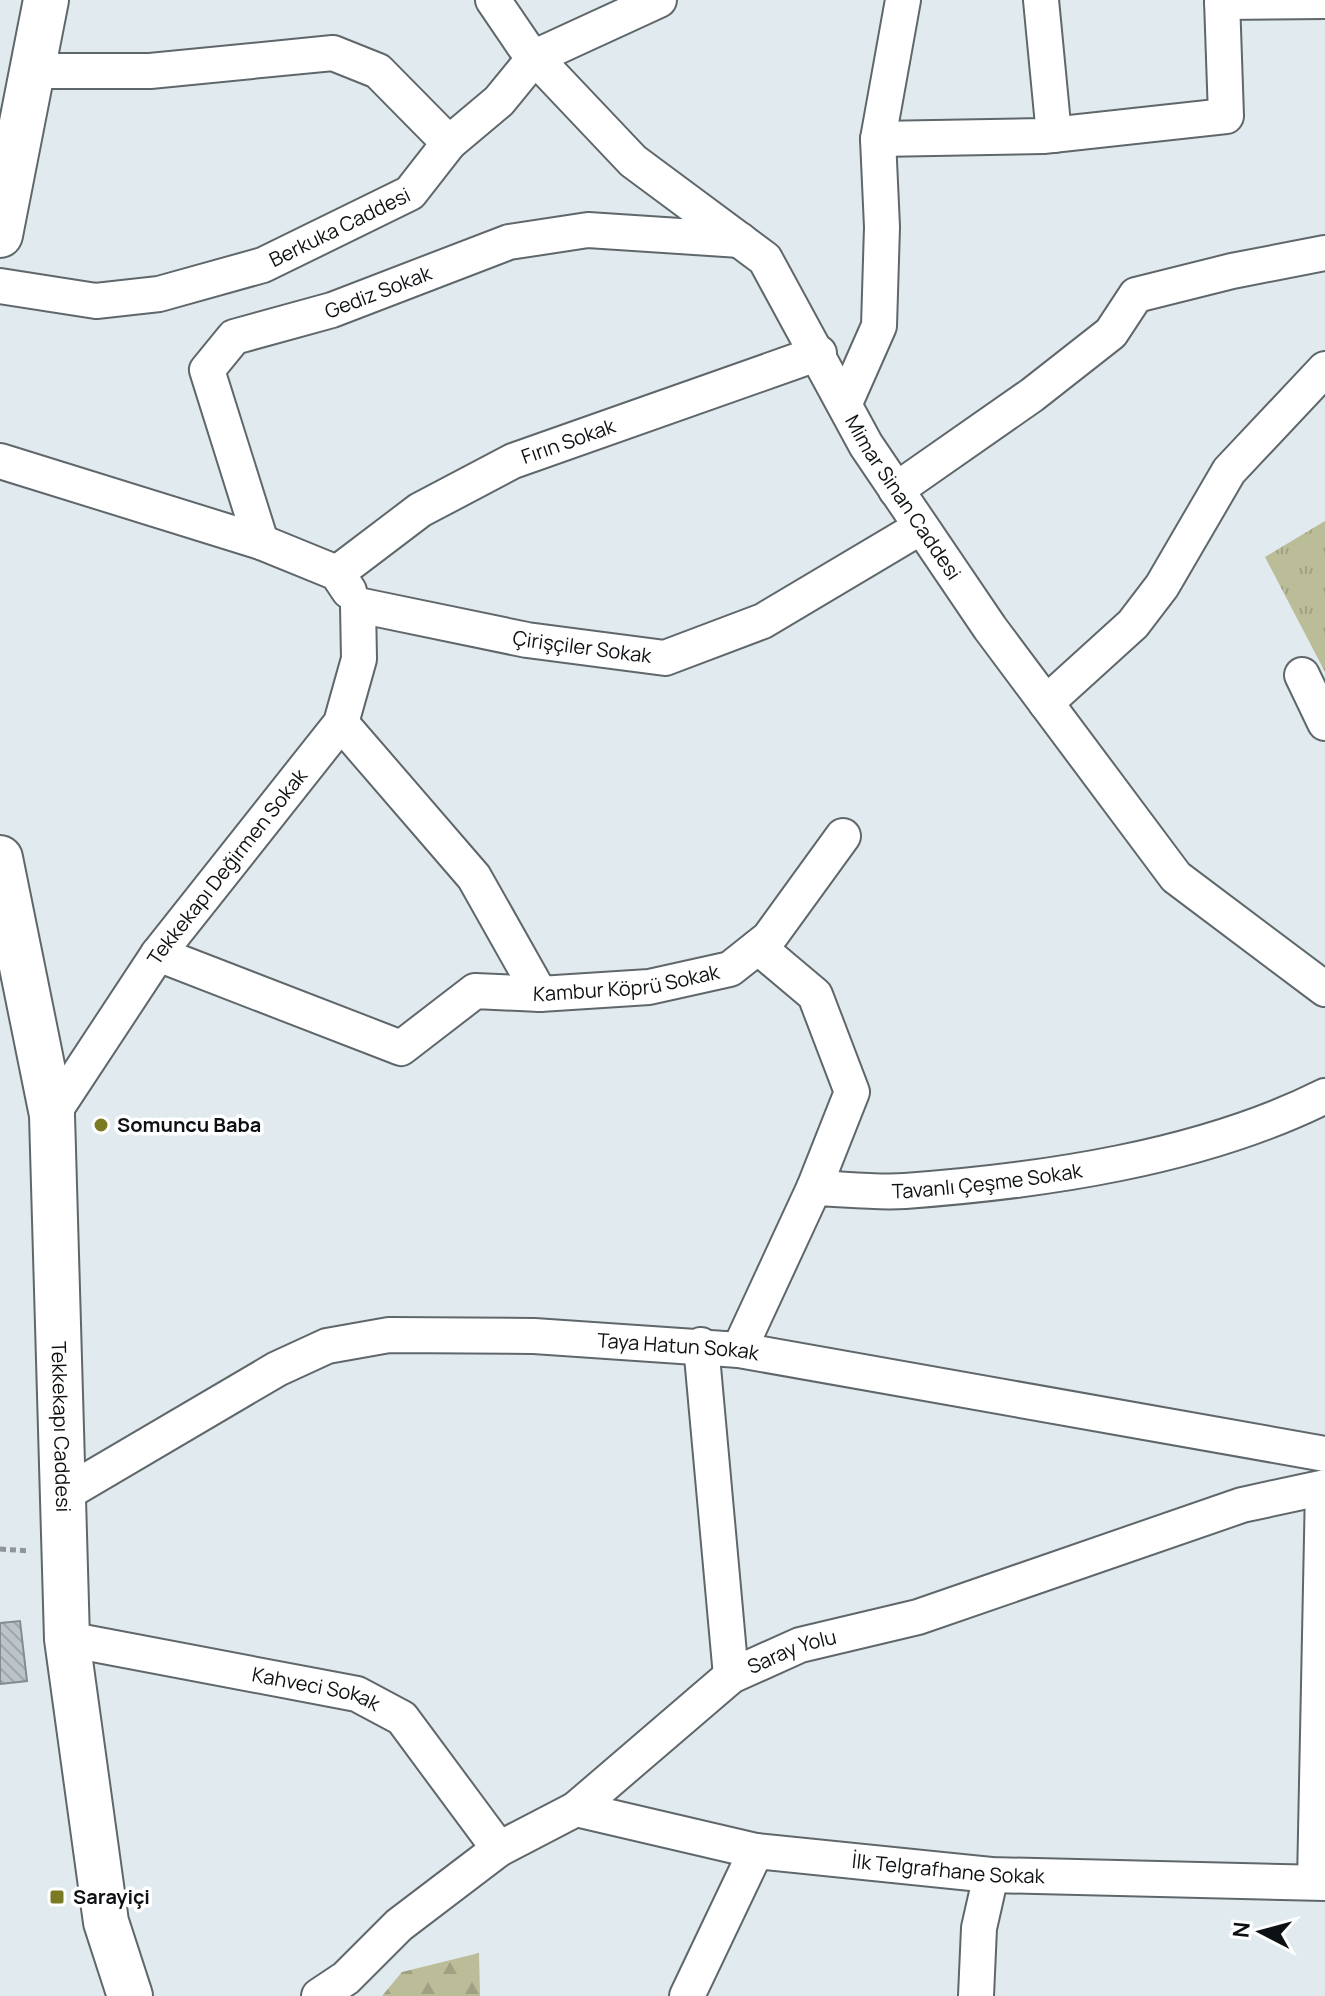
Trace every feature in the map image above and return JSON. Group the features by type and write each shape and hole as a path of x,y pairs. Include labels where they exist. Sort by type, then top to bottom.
{"main road":[{"path":"0,235 46,0"},
{"name":"Tekkekapı Caddesi","path":"0,858 52,1115 67,1639 106,1922 130,1996"},
{"path":"105,1996 106,1922"}],"street":[{"name":"Mimar Sinan Caddesi","path":"493,0 535,57 633,161 765,259 819,353 866,445 1046,703 1176,877 1325,989"},
{"name":"Berkuka Caddesi","path":"0,286 96,301 159,294 263,265 410,193 449,143 499,101 535,57 659,0"},
{"path":"845,403 879,326 882,227 878,139 903,0"},
{"path":"1041,0 1054,135"},
{"path":"878,139 1054,135 1226,116 1222,1 1325,1"},
{"path":"34,71 150,71 333,53 378,71 449,143"},
{"name":"Gediz Sokak","path":"261,542 207,370 234,337 332,310 509,242 588,230 740,240"},
{"path":"896,490 1032,395 1111,333 1136,295 1232,271 1325,253"},
{"name":"Fırın Sokak","path":"337,573 420,510 513,461 819,353"},
{"path":"1046,703 1133,624 1162,586 1229,471 1325,369"},
{"path":"0,461 261,542 337,573 358,605"},
{"name":"Çirişçiler Sokak","path":"358,605 527,640 665,658 763,621 921,527"},
{"name":"Tekkekapı Değirmen Sokak","path":"52,1115 158,954 341,723 359,659 358,605"},
{"path":"1302,675 1325,723"},
{"name":"Kambur Köprü Sokak","path":"341,723 474,877 540,994 649,987 730,969 758,947 802,896 843,836"},
{"path":"739,1350 814,1188 852,1092 815,995 758,947"},
{"path":"158,954 401,1048 475,991 540,994"},
{"name":"Tavanlı Çeşme Sokak","path":"814,1188 902,1191 1048,1174 1151,1157 1288,1115 1325,1096"},
{"name":"Taya Hatun Sokak","path":"61,1496 277,1369 327,1346 389,1335 534,1336 701,1345 1325,1454"},
{"path":"701,1345 731,1676"},
{"path":"1320,1882 1324,1488"},
{"name":"Saray Yolu","path":"333,1990 399,1925 499,1849 576,1809 731,1676 800,1645 918,1617 1242,1505 1324,1488"},
{"name":"Kahveci Sokak","path":"67,1639 357,1694 402,1718 499,1849"},
{"name":"İlk Telgrafhane Sokak","path":"576,1809 756,1851 991,1875 1320,1882"},
{"path":"687,1996 756,1851"},
{"path":"976,1996 979,1928 991,1875"}],"green space":[{"path":"1325,521 1325,672 1265,557"},
{"path":"479,1953 480,1996 382,1996 402,1972"}],"building":[{"path":"20,1621 27,1681 0,1684 0,1623"}],"place":[{"name":"Somuncu Baba","path":"101,1125"},
{"name":"Sarayiçi","path":"57,1897"}]}
